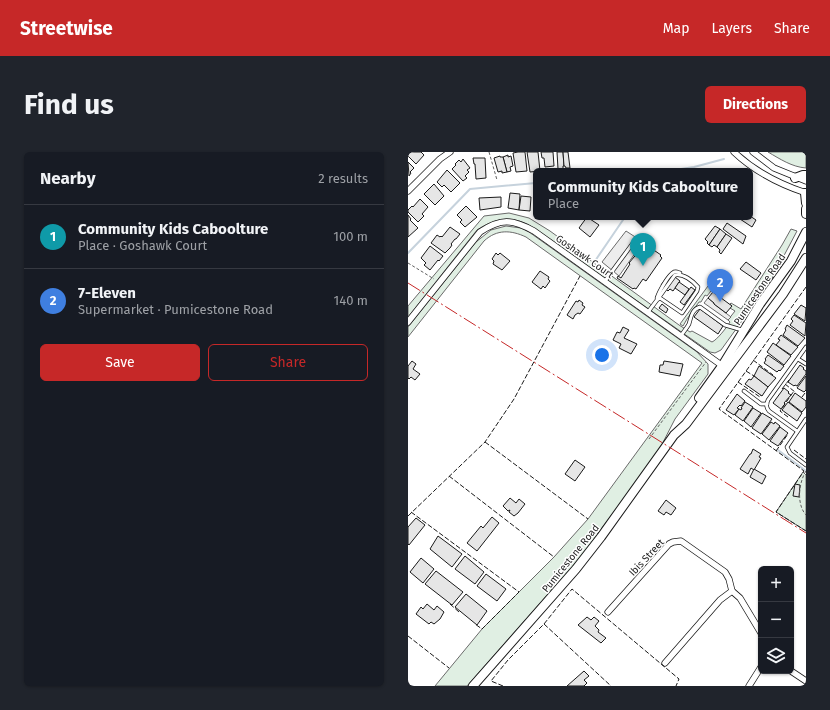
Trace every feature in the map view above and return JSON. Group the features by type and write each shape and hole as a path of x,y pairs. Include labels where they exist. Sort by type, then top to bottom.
{"main road":[{"path":"795,178 803,174 806,175"},
{"path":"805,193 806,203"},
{"path":"806,209 806,214"},
{"name":"Pumicestone Road","path":"725,368 744,330 791,261 806,232"},
{"name":"Pumicestone Road","path":"473,686 578,566 601,537 681,423 783,294 806,258"}],"street":[{"path":"408,191 450,152"},
{"path":"734,152 768,178 805,193"},
{"path":"753,152 774,168 806,182"},
{"name":"Goshawk Court","path":"408,322 480,232 493,224 508,222 520,224 534,232 605,281 725,368"},
{"name":"Ibis Street","path":"608,612 669,544 678,541 684,542 724,572 729,579 732,591 740,598 758,629"},
{"path":"665,663 720,600 732,591"},
{"path":"749,686 758,672"},
{"path":"794,673 806,681"}],"lane":[{"path":"605,281 633,243"},
{"path":"648,312 675,275 681,274 694,283 698,289 682,313 662,298 657,300"},
{"path":"681,336 689,325 690,318 696,308 700,307 725,325 744,330"},
{"path":"797,431 769,410 767,408 767,404 768,400 806,347"},
{"path":"798,359 806,364"},
{"path":"744,391 761,404 767,404"},
{"path":"806,419 787,447 788,451 806,465"}],"path":[{"path":"489,152 497,180"},
{"path":"408,263 440,282"},
{"path":"649,439 706,361"},
{"path":"806,471 802,477 800,497 800,504 806,515"}],"green space":[{"path":"768,152 806,152 806,168 791,164"},
{"path":"509,213 529,218 550,231 679,325 712,342 730,322 728,320 735,311 730,308 732,306 730,304 731,303 741,309 791,229 797,231 770,282 721,350 715,353 710,352 529,225 509,219 490,223 477,230 408,317 408,306 484,216"},
{"path":"506,226 521,228 529,232 697,352 708,364 708,374 675,419 658,452 580,558 467,686 435,686 482,629 554,557 588,519 702,363 526,237 510,232 494,234 484,241 408,337 408,327 476,242 491,230"},
{"path":"708,286 716,291 715,293 711,291 707,296 705,295 683,326 680,324"},
{"path":"803,472 806,475 806,531 776,512"}],"shaded area":[{"path":"626,231 643,242 619,276 602,262"},
{"path":"708,298 731,317 728,320 704,303"}],"building":[{"path":"408,152 421,152 424,155 416,164 408,156"},
{"path":"525,152 527,171 516,172 513,153"},
{"path":"527,152 538,152 540,168 533,168 533,172 530,172"},
{"path":"541,152 553,152 554,166 545,167 544,158 542,158"},
{"path":"557,152 563,152 564,166 563,168 558,168"},
{"path":"563,152 568,152 570,168 566,168 564,166"},
{"path":"508,155 508,157 511,156 513,166 510,167 511,171 507,172 503,157"},
{"path":"500,156 503,157 507,172 498,172 494,158"},
{"path":"473,158 485,158 486,178 476,179"},
{"path":"463,159 470,168 467,170 469,172 465,176 467,178 463,181 452,169 459,160 461,162"},
{"path":"408,162 414,168 410,172 411,173 409,176"},
{"path":"447,170 460,183 451,192 444,185 442,187 437,182"},
{"path":"434,184 444,196 435,205 424,194"},
{"path":"510,193 520,194 519,210 508,208"},
{"path":"521,196 531,197 530,211 519,210"},
{"path":"501,197 501,207 480,210 479,198"},
{"path":"420,199 428,207 422,214 424,216 418,222 408,212 408,210"},
{"path":"466,206 477,217 465,227 460,222 462,220 457,215"},
{"path":"408,215 411,219 410,220 418,228 408,237"},
{"path":"753,218 756,220 752,227 742,220 753,220"},
{"path":"585,220 592,220 599,225 590,237 579,228"},
{"path":"727,223 746,236 743,244 723,229"},
{"path":"715,226 720,229 709,245 705,239"},
{"path":"450,227 460,234 445,253 431,243 437,235 442,237"},
{"path":"720,229 726,234 717,247 714,245 712,247 709,245"},
{"path":"726,234 732,238 721,254 717,247"},
{"path":"645,244 661,255 660,256 662,258 646,281 643,279 636,289 633,289 617,278 618,276 621,278 630,264 629,263"},
{"path":"430,246 443,256 430,270 424,265 426,263 421,258"},
{"path":"496,253 498,255 500,253 510,261 502,270 493,264 494,261 492,259"},
{"path":"746,262 761,273 756,280 740,269"},
{"path":"540,271 549,277 548,279 550,281 545,288 543,286 541,289 532,282"},
{"path":"670,273 680,281 673,291 670,289 668,291 661,285"},
{"path":"679,282 689,289 685,295 675,288"},
{"path":"691,287 695,290 684,305 680,302"},
{"path":"713,292 732,306 726,313 708,298"},
{"path":"579,300 585,307 580,314 578,313 575,315 573,319 567,315 576,301 578,302"},
{"path":"662,304 668,309 666,313 659,308"},
{"path":"801,305 806,308 805,321 794,314"},
{"path":"700,309 723,326 718,334 694,317"},
{"path":"794,315 806,323 805,336 790,325 793,321 791,319"},
{"path":"787,325 805,338 798,346 783,335"},
{"path":"623,327 629,330 624,338 637,344 631,354 619,348 621,344 613,340 617,332 620,333"},
{"path":"781,335 798,347 791,355 776,345 780,340 778,339"},
{"path":"773,343 791,356 784,365 767,352"},
{"path":"768,355 784,366 780,371 779,370 777,372 764,363"},
{"path":"412,361 416,364 413,369 420,374 415,380 411,377 409,379 408,378 408,366"},
{"path":"664,361 683,364 680,376 659,372 660,365 663,365"},
{"path":"800,365 806,371 806,374 797,386 794,386 788,382"},
{"path":"759,366 776,378 768,387 754,376"},
{"path":"754,376 768,387 762,396 745,384"},
{"path":"806,376 806,390 804,392 797,388"},
{"path":"784,388 791,395 781,409 773,403"},
{"path":"795,393 806,401 806,407 802,412 789,402"},
{"path":"737,394 745,401 737,408 739,409 734,415 726,410"},
{"path":"745,402 753,407 743,421 735,415 739,409 741,410"},
{"path":"788,402 802,413 797,421 782,410"},
{"path":"753,408 761,413 751,427 744,421"},
{"path":"762,413 772,419 761,434 752,428"},
{"path":"771,422 774,424 775,422 780,426 769,440 762,434"},
{"path":"780,427 788,433 778,446 770,441"},
{"path":"753,449 761,454 759,457 761,458 754,470 751,468 748,474 740,469"},
{"path":"575,460 585,467 575,481 565,474"},
{"path":"754,469 766,476 762,484 750,477"},
{"path":"795,484 800,485 799,497 793,496"},
{"path":"510,498 516,503 519,499 525,504 514,516 509,512 510,510 508,511 503,506"},
{"path":"666,500 676,508 671,515 666,512 664,515 658,511"},
{"path":"492,517 499,523 477,551 467,543 481,526 483,528"},
{"path":"416,518 425,525 409,545 408,527"},
{"path":"438,536 462,554 452,567 430,549"},
{"path":"465,556 484,572 475,584 455,569"},
{"path":"421,558 434,569 423,583 410,572"},
{"path":"436,571 463,592 452,605 425,584"},
{"path":"486,574 506,589 497,601 477,586"},
{"path":"466,594 487,611 477,625 455,607"},
{"path":"427,604 434,610 437,606 444,612 440,619 434,624 431,622 429,624 416,614 421,607 423,609"},
{"path":"587,617 591,620 594,617 599,621 595,626 599,630 598,632 606,638 601,643 578,625"},
{"path":"584,671 589,676 584,680 587,683 584,686 567,686"}],"waterway":[{"path":"688,168 724,159"},
{"path":"408,253 470,189 533,183"},
{"path":"595,261 623,220"},
{"path":"778,450 806,471"}],"fence":[{"path":"408,516 485,442 514,399 580,276"},
{"path":"806,287 719,409 804,471 776,512 806,531"},
{"path":"753,360 773,375"},
{"path":"746,371 754,376"},
{"path":"782,389 789,380"},
{"path":"738,382 760,397 761,395"},
{"path":"785,384 795,392"},
{"path":"788,417 780,411 794,391"},
{"path":"802,397 805,393"},
{"path":"776,451 788,434"},
{"path":"485,442 588,519"},
{"path":"794,450 806,459"},
{"path":"449,476 554,557"},
{"path":"411,512 519,592 482,629 475,624"},
{"path":"544,624 572,589 679,679 676,686"},
{"path":"450,604 459,612"},
{"path":"503,686 491,681 508,660 544,624 611,686"},
{"path":"408,636 449,668"}],"power":[{"path":"408,283 806,533"}],"place":[{"name":"Community Kids Caboolture","path":"643,266"},
{"name":"7-Eleven","path":"720,302"}]}
